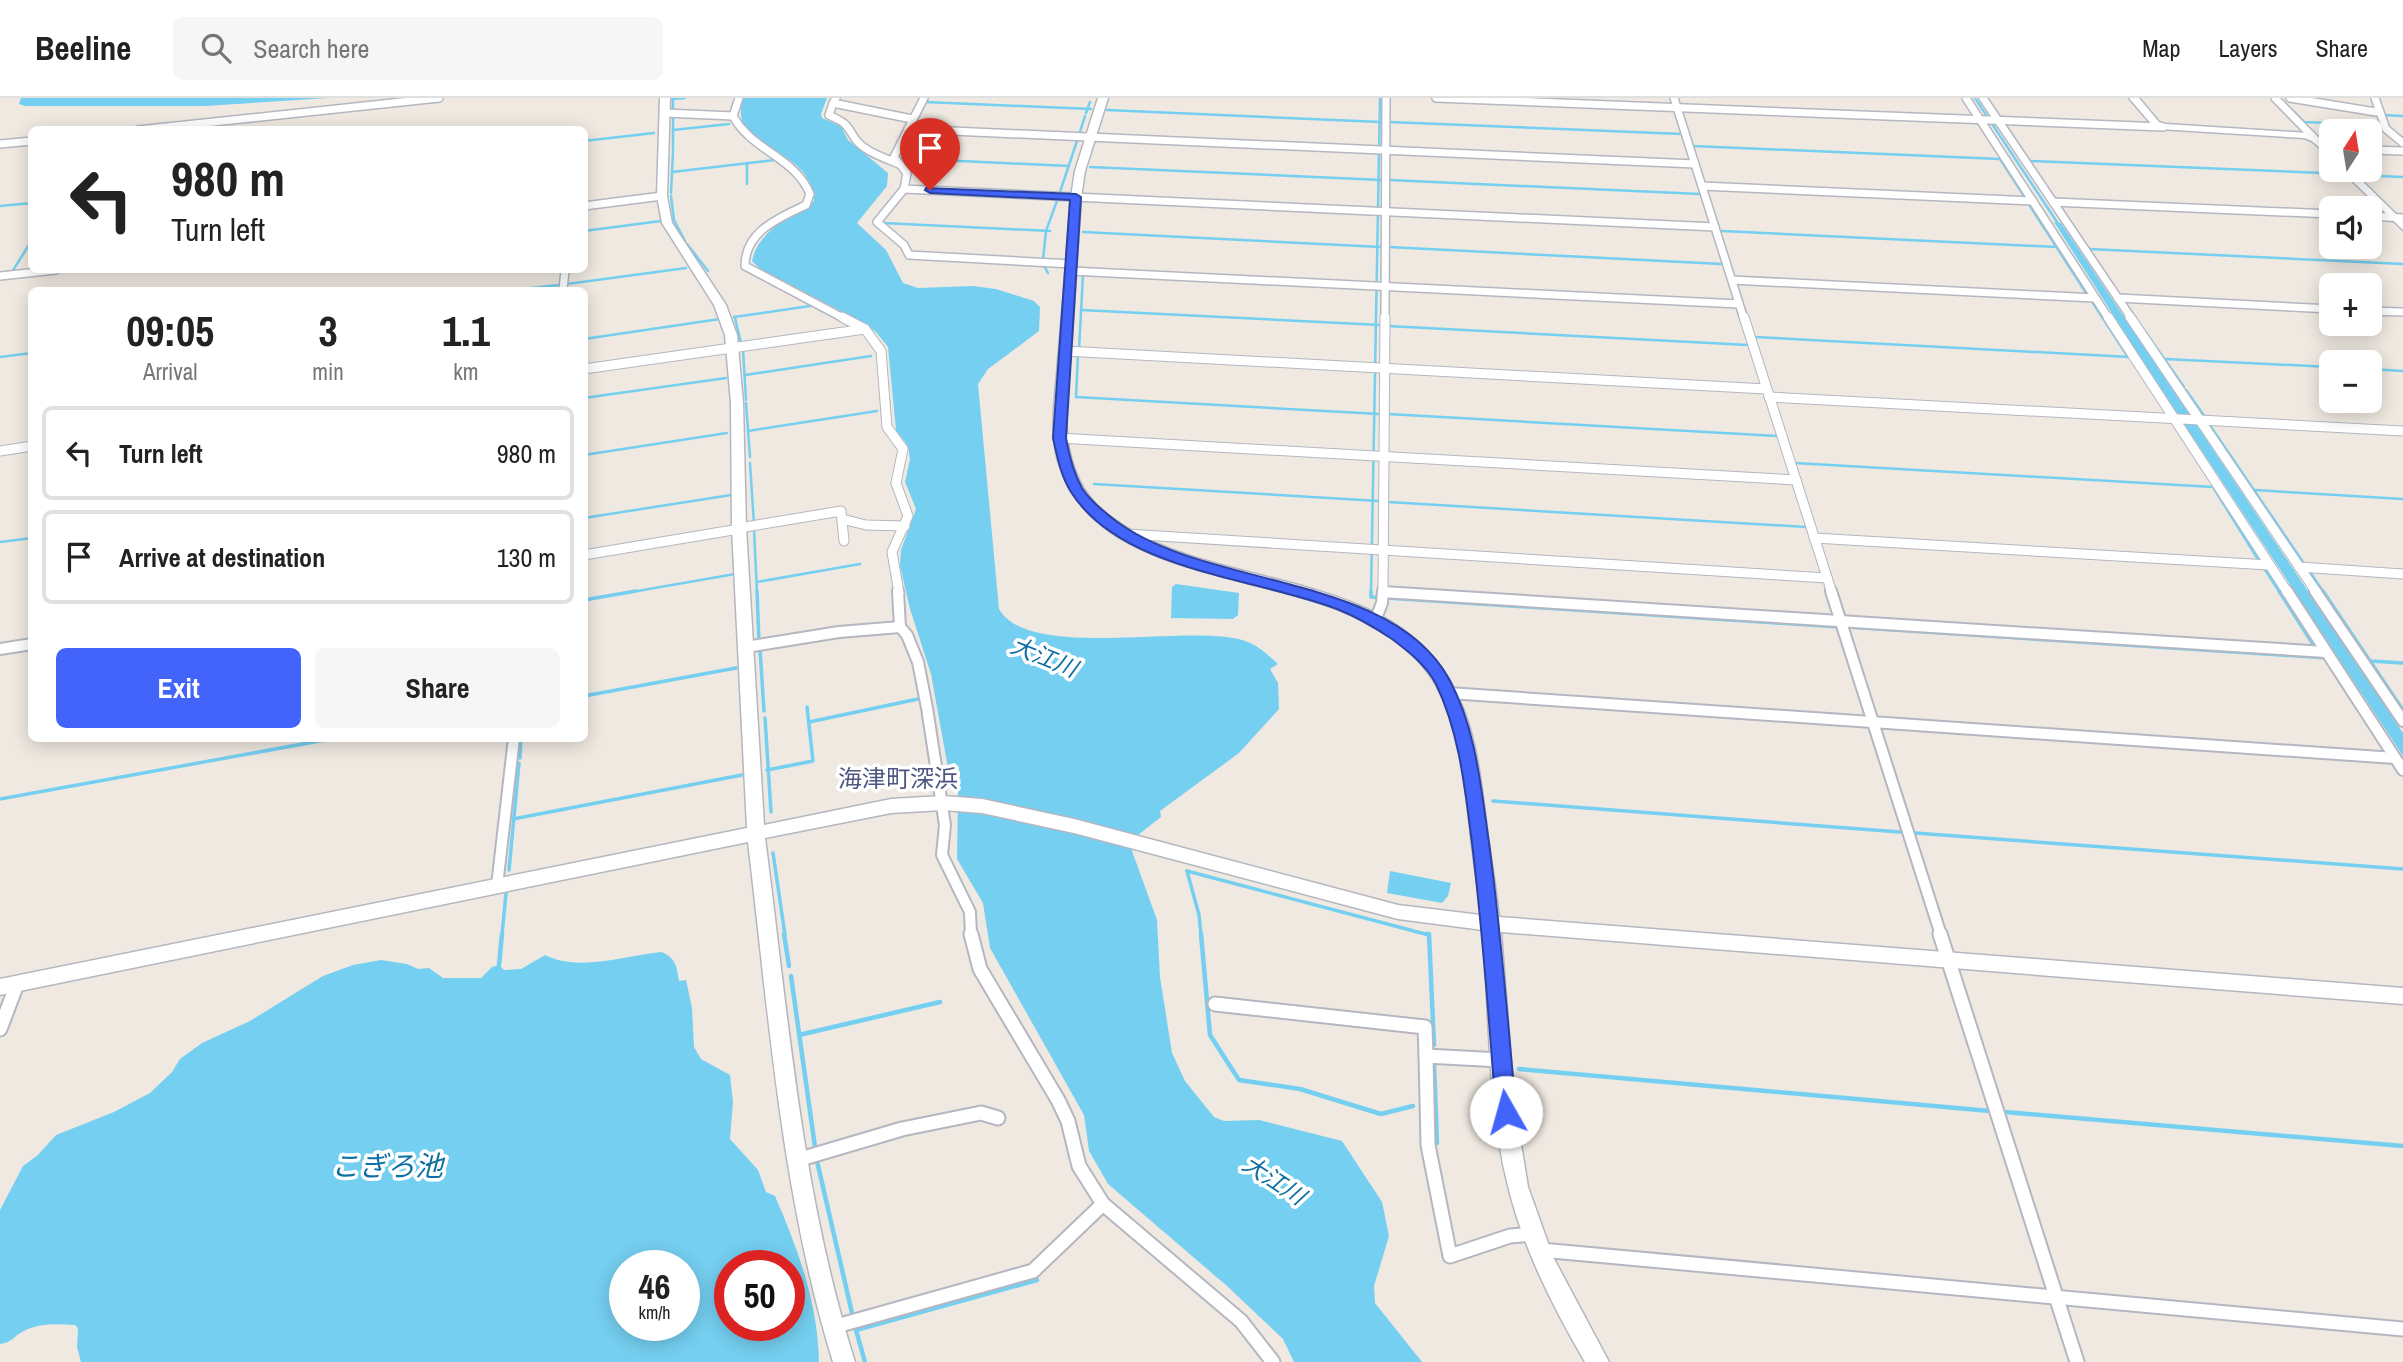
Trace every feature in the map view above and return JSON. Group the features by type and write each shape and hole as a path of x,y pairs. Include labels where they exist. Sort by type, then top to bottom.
{"street":[{"path":"176,126 439,98"},
{"path":"665,98 662,196 667,223 677,243 725,315 733,348 737,403 739,529 756,835 797,1160 833,1327 844,1362"},
{"path":"739,98 733,116 746,138 793,167 810,194 806,205 757,233 747,246 743,258 745,266 865,328 881,351 887,427 903,449 896,483 908,516 892,552 894,578 899,594 900,627 918,662 948,803 942,855 970,912 971,935 980,969 1069,1121 1079,1167 1103,1204 1241,1321 1273,1362"},
{"path":"924,98 894,158 907,173 904,189 877,222 904,244 909,255 1072,267 1739,304"},
{"path":"1103,98 1080,171 1076,197 1059,438 1065,463 1077,491 1095,512 1124,534 1180,561 1300,592 1375,621 1402,637 1427,660 1449,693 1472,777 1491,924 1500,1060 1513,1163 1541,1250 1569,1315 1598,1362"},
{"path":"1375,621 1382,596 1376,549 1382,456 1379,368 1381,149 1386,98"},
{"path":"1436,98 2163,127 2299,134 2315,139"},
{"path":"1674,98 2077,1362"},
{"path":"1966,98 2177,419 2403,771"},
{"path":"1983,98 2403,721"},
{"path":"2134,98 2156,124 2163,127"},
{"path":"2275,98 2319,142"},
{"path":"2290,98 2376,112"},
{"path":"2375,98 2376,112 2385,131 2403,143"},
{"path":"901,165 872,152 854,137 854,131 849,125 829,115 834,100 912,120"},
{"path":"665,113 733,116"},
{"path":"908,129 1695,164"},
{"path":"0,144 28,141"},
{"path":"2382,150 2403,151"},
{"path":"2359,182 2398,218 2403,228"},
{"path":"1702,186 2033,201"},
{"path":"904,189 1715,227"},
{"path":"588,205 662,196"},
{"path":"2053,202 2319,213"},
{"path":"0,276 28,273"},
{"path":"1732,280 2095,298"},
{"path":"2118,298 2319,308"},
{"path":"2382,312 2403,313"},
{"path":"588,368 865,328"},
{"path":"1065,351 2403,431"},
{"path":"1059,438 1796,480"},
{"path":"0,451 28,447"},
{"path":"588,554 841,511 844,541"},
{"path":"842,519 866,525 905,526"},
{"path":"1124,534 1827,578"},
{"path":"1814,538 2269,565"},
{"path":"2299,567 2403,574"},
{"path":"1382,596 2329,657"},
{"path":"746,647 839,632 900,627"},
{"path":"0,649 28,645"},
{"path":"1449,693 2395,758"},
{"path":"497,886 514,742"},
{"path":"0,1029 8,986 891,806 948,803 1021,814 1398,912 1491,924 2403,996"},
{"path":"1215,1004 1426,1027 1428,1145 1450,1256 1510,1236 1535,1234"},
{"path":"1426,1056 1500,1060"},
{"path":"797,1160 902,1129 981,1113 998,1118"},
{"path":"833,1327 1033,1271 1103,1204"},
{"path":"1541,1250 2056,1295 2403,1329"}],"water":[{"path":"21,98 328,98 205,106 25,106 19,104"},
{"name":"大江川","path":"743,98 827,98 822,118 841,126 848,140 888,173 887,186 857,223 886,250 903,283 918,288 972,286 996,289 1034,301 1040,307 1039,331 988,369 978,384 999,609 1016,625 1044,634 1077,638 1223,637 1248,642 1278,664 1270,669 1278,683 1279,709 1239,753 1160,811 1161,817 1138,835 1132,851 1157,920 1160,977 1172,1053 1185,1081 1214,1117 1224,1121 1259,1120 1342,1141 1382,1202 1389,1236 1374,1286 1375,1303 1422,1362 1294,1362 1283,1339 1227,1286 1108,1184 1089,1151 1084,1115 990,948 983,903 957,859 958,792 948,768 931,674 910,609 900,566 901,550 916,509 905,482 910,459 908,446 896,430 888,347 876,332 864,323 760,269 752,261 755,250 768,233 814,201 809,182 799,168 757,140 746,129 741,116"},
{"path":"2054,222 2061,223 2353,658 2358,661 2355,661 2403,733 2403,756 2140,357"},
{"path":"1176,584 1239,593 1238,615 1233,619 1171,618 1172,587"},
{"path":"1390,871 1451,883 1448,896 1442,903 1387,893"},
{"name":"こぎろ池","path":"661,952 672,959 679,981 686,980 692,1008 694,1047 701,1059 730,1075 733,1102 730,1139 758,1170 766,1192 775,1196 797,1250 714,1250 714,1341 805,1341 805,1277 815,1319 819,1362 81,1362 77,1347 78,1328 75,1325 62,1324 30,1328 0,1344 0,1210 23,1166 38,1155 56,1135 114,1112 150,1093 172,1072 180,1059 202,1043 250,1021 323,976 353,965 381,960 407,964 418,969 429,968 443,978 481,978 492,967 499,965 504,970 521,969 545,955 572,962 602,961"}],"waterway":[{"path":"673,99 685,98"},
{"path":"1380,98 1380,122"},
{"path":"1975,98 2059,225"},
{"path":"673,99 673,112"},
{"path":"925,102 1088,109"},
{"path":"1088,109 1090,102"},
{"path":"1086,113 1088,109"},
{"path":"1107,110 1380,122"},
{"path":"2293,111 2304,122 2319,123"},
{"path":"673,115 673,130"},
{"path":"2383,115 2403,116"},
{"path":"1079,135 1085,116"},
{"path":"1379,180 1380,122"},
{"path":"1389,122 1682,134"},
{"path":"673,130 729,124"},
{"path":"2005,124 2048,189"},
{"path":"673,130 673,150"},
{"path":"588,141 654,133"},
{"path":"1069,166 1078,138"},
{"path":"1693,146 2000,159 2026,199"},
{"path":"672,172 673,152"},
{"path":"897,158 1069,166"},
{"path":"672,172 775,160"},
{"path":"2030,161 2319,173"},
{"path":"747,164 747,184"},
{"path":"1059,195 1069,166"},
{"path":"1090,167 1379,180"},
{"path":"671,193 672,172"},
{"path":"2382,176 2403,177"},
{"path":"1377,247 1379,180"},
{"path":"1389,180 1700,194"},
{"path":"671,196 674,220 685,241"},
{"path":"1046,231 1058,198"},
{"path":"0,206 28,203"},
{"path":"2028,203 2056,247"},
{"path":"588,230 661,221"},
{"path":"883,223 1046,231"},
{"path":"1043,260 1046,231"},
{"path":"1722,231 2056,247"},
{"path":"1083,232 1377,247"},
{"path":"687,244 708,271"},
{"path":"12,272 28,246"},
{"path":"1376,325 1377,247"},
{"path":"1389,247 1722,264"},
{"path":"2056,247 2088,296"},
{"path":"2089,249 2403,264"},
{"path":"1043,264 1048,273"},
{"path":"567,284 686,268"},
{"path":"1081,310 1083,274"},
{"path":"541,287 559,285"},
{"path":"2091,300 2128,357"},
{"path":"2125,303 2184,387"},
{"path":"734,317 810,306"},
{"path":"1079,350 1081,310"},
{"path":"1081,310 1376,325"},
{"path":"735,318 741,343"},
{"path":"588,338 720,319"},
{"path":"1374,414 1376,325"},
{"path":"1376,325 1380,325"},
{"path":"1388,326 1748,345"},
{"path":"1755,337 2128,357"},
{"path":"743,349 746,400"},
{"path":"0,357 28,354"},
{"path":"1078,354 1076,397 1374,414"},
{"path":"745,375 871,356"},
{"path":"2165,359 2319,366"},
{"path":"2382,370 2403,371"},
{"path":"588,397 726,378"},
{"path":"2186,390 2205,417"},
{"path":"746,403 748,431"},
{"path":"748,431 877,411"},
{"path":"1373,501 1374,414"},
{"path":"1374,414 1379,414"},
{"path":"1388,414 1777,436"},
{"path":"2209,424 2305,565"},
{"path":"748,431 750,457"},
{"path":"588,454 727,433"},
{"path":"750,463 754,524"},
{"path":"1795,463 2213,487 2259,561"},
{"path":"1094,484 1373,501"},
{"path":"2255,490 2403,499"},
{"path":"588,517 731,495"},
{"path":"1371,593 1373,501"},
{"path":"1373,501 1379,501"},
{"path":"1388,502 1806,527"},
{"path":"754,529 757,593"},
{"path":"0,542 28,538"},
{"path":"757,582 860,564"},
{"path":"2264,568 2280,593"},
{"path":"2310,572 2324,593"},
{"path":"626,593 735,574"},
{"path":"588,599 636,591"},
{"path":"757,591 759,643"},
{"path":"2279,591 2316,649"},
{"path":"2323,591 2370,661"},
{"path":"1371,593 1371,597 1839,627"},
{"path":"1847,627 2328,658"},
{"path":"760,649 764,711"},
{"path":"2370,661 2403,663"},
{"path":"2370,661 2403,710"},
{"path":"588,695 736,668"},
{"path":"809,722 918,699"},
{"path":"768,770 813,761 807,707"},
{"path":"765,718 768,770"},
{"path":"0,799 314,742"},
{"path":"520,758 521,742"},
{"path":"514,819 519,763"},
{"path":"768,770 771,812"},
{"path":"514,819 742,775"},
{"path":"1493,801 1900,832"},
{"path":"509,870 514,819"},
{"path":"1915,833 2403,869"},
{"path":"773,853 785,935"},
{"path":"1201,935 1199,915 1187,871 1429,935"},
{"path":"502,935 506,893"},
{"path":"499,965 502,934"},
{"path":"784,934 789,966"},
{"path":"1201,934 1210,1035 1239,1080 1300,1089 1381,1114 1413,1106"},
{"path":"1426,934 1429,934 1434,1045"},
{"path":"791,976 799,1035"},
{"path":"799,1035 940,1002"},
{"path":"799,1035 815,1147"},
{"path":"1437,1143 1434,1064 1440,1061"},
{"path":"1519,1069 1990,1111"},
{"path":"2005,1112 2403,1146"},
{"path":"817,1161 852,1313"},
{"path":"865,1362 856,1330 1037,1280"}],"district":[{"name":"海津町深浜","path":"898,779"}],"route":[{"path":"930,190 1076,197 1059,438 1065,463 1077,491 1095,512 1117,530 1180,561 1300,592 1375,621 1415,648 1442,680 1449,693 1462,735 1472,777 1491,924 1506,1112"}]}
